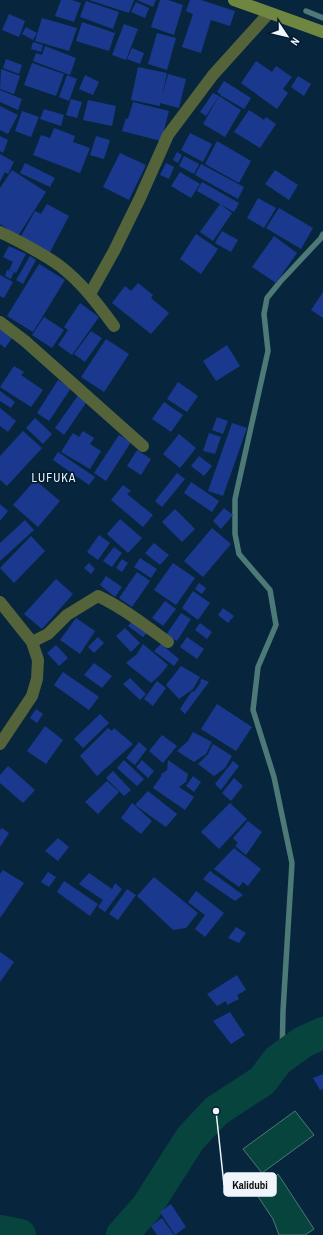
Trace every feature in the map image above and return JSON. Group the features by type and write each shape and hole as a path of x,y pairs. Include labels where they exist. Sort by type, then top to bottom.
{"street":[{"path":"234,0 323,32"},
{"path":"90,294 114,251 140,198 168,135 212,75 269,13"},
{"path":"0,232 40,252 61,266 90,294 114,326"},
{"path":"0,322 25,341 144,446"},
{"path":"32,642 48,634 67,614 98,596 139,620 168,642"},
{"path":"0,602 32,642 38,660 38,680 32,696 0,744"}],"shaded area":[{"path":"295,1111 314,1135 262,1173 243,1149"},
{"path":"278,1174 314,1229 305,1235 279,1235 273,1219 257,1195"}],"building":[{"path":"61,0 72,0 81,3 74,22 55,16"},
{"path":"89,0 134,0 129,13"},
{"path":"137,0 156,0 153,7"},
{"path":"160,0 168,0 183,5 174,35 151,27"},
{"path":"190,0 201,0 235,11 230,26 211,20 201,53 182,47 193,14 186,11"},
{"path":"86,1 119,12 113,29 80,17"},
{"path":"136,2 149,8 145,18 131,12"},
{"path":"9,14 25,21 19,37 2,30"},
{"path":"42,18 77,28 69,51 35,41"},
{"path":"82,22 115,33 109,51 76,41"},
{"path":"124,24 138,29 126,60 112,55"},
{"path":"26,27 37,33 33,40 22,34"},
{"path":"157,33 176,38 167,70 148,64"},
{"path":"33,42 43,45 41,52 31,49"},
{"path":"45,46 76,58 70,75 33,61 36,53 42,55"},
{"path":"132,48 144,53 140,64 127,59"},
{"path":"6,59 22,65 19,74 3,68"},
{"path":"256,61 272,72 276,66 292,77 283,89 288,93 277,109 241,83"},
{"path":"32,63 64,74 56,96 24,85"},
{"path":"138,67 167,73 162,97 168,74 186,79 179,108 160,103 160,106 131,100"},
{"path":"1,69 20,76 14,94 0,89"},
{"path":"67,75 77,79 69,101 59,97"},
{"path":"85,75 99,82 93,95 79,89"},
{"path":"298,76 311,84 304,96 291,87"},
{"path":"224,81 251,98 244,109 220,95 221,93 220,94 217,92"},
{"path":"0,90 22,99 18,110 0,102"},
{"path":"213,93 219,96 206,116 200,112"},
{"path":"219,96 241,110 225,137 203,124"},
{"path":"71,99 82,102 77,118 66,115"},
{"path":"88,100 116,106 112,126 83,120"},
{"path":"133,102 169,111 161,141 122,131 126,118 128,119"},
{"path":"0,106 18,115 8,134 0,130"},
{"path":"44,109 64,115 61,126 40,119"},
{"path":"249,110 264,120 266,117 276,124 260,148 234,132"},
{"path":"22,111 39,117 31,137 15,131"},
{"path":"54,128 75,136 73,142 90,148 80,173 33,155 41,135 50,138"},
{"path":"190,133 212,144 203,162 181,150"},
{"path":"0,136 8,140 3,153 0,151"},
{"path":"96,136 110,140 104,159 90,155"},
{"path":"217,141 251,161 239,183 205,164"},
{"path":"177,152 182,155 178,163 173,160"},
{"path":"120,153 146,165 129,200 103,187"},
{"path":"0,154 14,162 8,174 5,172 0,182"},
{"path":"184,156 199,164 194,174 179,166"},
{"path":"25,163 55,178 50,187 20,173"},
{"path":"166,163 174,167 169,179 160,175"},
{"path":"201,164 244,187 238,199 195,175"},
{"path":"12,170 46,192 18,236 0,224 0,188"},
{"path":"275,170 298,185 289,200 265,184"},
{"path":"180,172 200,184 191,198 171,186"},
{"path":"202,182 239,203 234,212 197,191"},
{"path":"258,198 276,208 264,228 247,218"},
{"path":"47,204 69,216 49,254 20,238 35,211 41,214"},
{"path":"220,204 232,213 213,241 200,232"},
{"path":"279,208 313,228 301,249 266,228"},
{"path":"222,231 238,240 231,252 215,243"},
{"path":"196,234 218,249 201,274 180,259"},
{"path":"274,236 297,253 276,283 252,267"},
{"path":"9,246 26,254 16,273 9,270 13,262 3,257"},
{"path":"30,256 36,260 23,284 16,280"},
{"path":"39,264 65,280 33,332 7,316"},
{"path":"7,270 14,272 11,279 5,276"},
{"path":"0,275 13,282 4,298 0,296"},
{"path":"138,283 153,295 151,298 169,313 151,334 112,303 125,286 131,291"},
{"path":"323,292 323,318 311,310"},
{"path":"80,303 99,317 72,355 58,345 68,330 64,327"},
{"path":"44,317 64,330 52,348 32,335"},
{"path":"0,329 12,338 5,348 0,344"},
{"path":"91,331 102,338 85,362 74,354"},
{"path":"106,339 129,354 104,392 81,377"},
{"path":"227,345 240,366 216,381 203,361"},
{"path":"14,366 24,372 21,375 43,390 31,407 0,387"},
{"path":"58,380 71,388 49,421 37,413"},
{"path":"178,382 198,396 187,412 167,399"},
{"path":"0,391 15,402 11,408 0,401"},
{"path":"79,394 88,400 64,435 55,428"},
{"path":"164,402 183,415 171,432 152,419"},
{"path":"0,408 16,421 8,432 0,426"},
{"path":"217,417 228,421 223,434 212,430"},
{"path":"35,418 52,434 43,444 26,428"},
{"path":"232,423 247,428 223,496 208,491"},
{"path":"23,431 42,448 7,486 0,480 0,456"},
{"path":"83,431 94,438 90,444 101,451 90,469 61,452 73,433 79,437"},
{"path":"209,433 221,437 215,454 203,451"},
{"path":"179,434 196,448 180,468 163,454"},
{"path":"119,435 131,442 106,481 94,473"},
{"path":"137,450 151,459 141,475 127,466"},
{"path":"58,452 95,477 89,485 53,460"},
{"path":"199,456 212,466 204,476 191,466"},
{"path":"177,473 185,479 162,507 155,501"},
{"path":"35,480 60,501 38,527 13,505"},
{"path":"191,482 219,501 212,512 184,493"},
{"path":"123,485 131,491 127,494 153,515 143,527 111,500"},
{"path":"0,504 8,511 0,521"},
{"path":"224,508 233,515 221,529 213,521"},
{"path":"175,509 195,529 182,542 162,522"},
{"path":"120,519 142,538 128,553 107,534"},
{"path":"25,520 34,530 0,561 0,543"},
{"path":"212,528 231,544 203,577 184,561"},
{"path":"99,535 110,543 98,560 87,552"},
{"path":"31,536 45,551 14,583 0,568"},
{"path":"154,543 169,555 160,565 145,553"},
{"path":"114,547 122,553 112,567 103,561"},
{"path":"140,558 157,569 151,578 134,567"},
{"path":"122,559 128,563 122,572 116,568"},
{"path":"89,563 95,569 91,574 84,568"},
{"path":"173,563 195,578 176,605 154,590"},
{"path":"137,572 150,581 132,607 119,598"},
{"path":"106,576 122,587 115,597 100,585"},
{"path":"56,579 73,594 42,629 24,614"},
{"path":"199,583 206,588 202,594 195,589"},
{"path":"193,591 210,603 198,620 182,608"},
{"path":"165,601 176,609 163,626 152,618"},
{"path":"223,608 234,616 228,623 218,615"},
{"path":"181,613 191,619 177,641 166,635"},
{"path":"76,618 95,631 80,654 60,640"},
{"path":"133,620 148,632 143,637 128,626"},
{"path":"200,623 212,632 207,639 195,630"},
{"path":"125,628 140,643 131,652 116,636"},
{"path":"98,637 104,643 94,653 88,647"},
{"path":"187,637 204,649 197,659 180,647"},
{"path":"143,644 168,665 151,683 126,663 137,654"},
{"path":"161,644 179,659 174,666 154,651"},
{"path":"56,645 68,658 59,666 47,653"},
{"path":"94,663 112,676 102,688 84,675"},
{"path":"181,666 200,677 193,689 179,699 166,685"},
{"path":"63,672 99,697 89,710 54,685"},
{"path":"130,678 146,694 140,700 123,684"},
{"path":"202,679 209,682 185,714 180,709 192,691 194,692"},
{"path":"157,681 166,688 153,706 144,699"},
{"path":"217,704 252,727 236,751 201,729"},
{"path":"36,709 43,714 37,723 30,718"},
{"path":"100,714 109,723 83,748 74,739"},
{"path":"45,726 63,740 46,764 27,751"},
{"path":"108,728 112,731 114,728 133,744 97,776 80,756"},
{"path":"193,732 212,742 206,754 194,762 177,751 188,741"},
{"path":"162,735 177,746 163,763 149,751"},
{"path":"139,742 147,749 135,765 126,758"},
{"path":"213,744 232,756 225,768 214,776 198,764 208,754"},
{"path":"124,760 144,779 137,786 117,768"},
{"path":"142,760 154,771 148,778 136,767"},
{"path":"168,760 188,774 186,782 179,787 194,797 185,810 153,788 162,775 160,775 167,770"},
{"path":"233,761 239,766 221,790 215,784"},
{"path":"8,766 35,790 23,803 0,783 0,775"},
{"path":"113,771 131,790 124,796 106,778"},
{"path":"193,776 201,782 194,792 186,786"},
{"path":"234,778 243,786 231,801 222,793"},
{"path":"107,781 119,792 98,814 85,802"},
{"path":"148,791 177,814 166,827 135,805"},
{"path":"132,803 152,821 141,834 121,818"},
{"path":"230,803 247,819 219,849 201,832"},
{"path":"248,821 262,832 246,855 235,846 238,843 233,838"},
{"path":"2,828 9,833 0,847 0,830"},
{"path":"58,838 69,847 58,861 45,851"},
{"path":"234,848 261,869 248,886 243,882 239,887 214,869"},
{"path":"3,870 24,883 0,918 0,874"},
{"path":"210,871 243,895 235,901 203,879"},
{"path":"48,872 56,877 49,887 41,882"},
{"path":"89,873 112,889 115,883 122,889 105,912 98,907 103,900 79,884"},
{"path":"154,877 198,913 186,928 173,930 137,896"},
{"path":"64,881 98,904 90,916 57,892"},
{"path":"127,889 136,895 118,920 109,914"},
{"path":"196,891 224,913 205,937 195,929 205,915 188,902"},
{"path":"236,927 246,933 239,943 228,938"},
{"path":"0,952 14,962 0,982"},
{"path":"237,975 246,990 237,995 239,999 227,1005 226,1001 217,1006 207,994"},
{"path":"230,1012 245,1035 231,1044 213,1021"},
{"path":"323,1074 323,1089 320,1090 313,1078"},
{"path":"171,1204 186,1227 175,1235 160,1212"},
{"path":"162,1218 174,1235 157,1235 151,1226"}],"waterway":[{"path":"306,11 323,18"},
{"path":"282,1058 283,1011 292,863 274,777 253,710 258,667 276,625 270,590 239,554 235,534 235,499 268,351 264,314 267,298 323,234"},
{"path":"122,1235 146,1208 190,1139 216,1111 262,1081 278,1060 303,1042 323,1033"},
{"path":"0,1231 20,1235"}],"place":[{"name":"Kalidubi","path":"216,1111"}],"district":[{"name":"LUFUKA","path":"54,478"}]}
